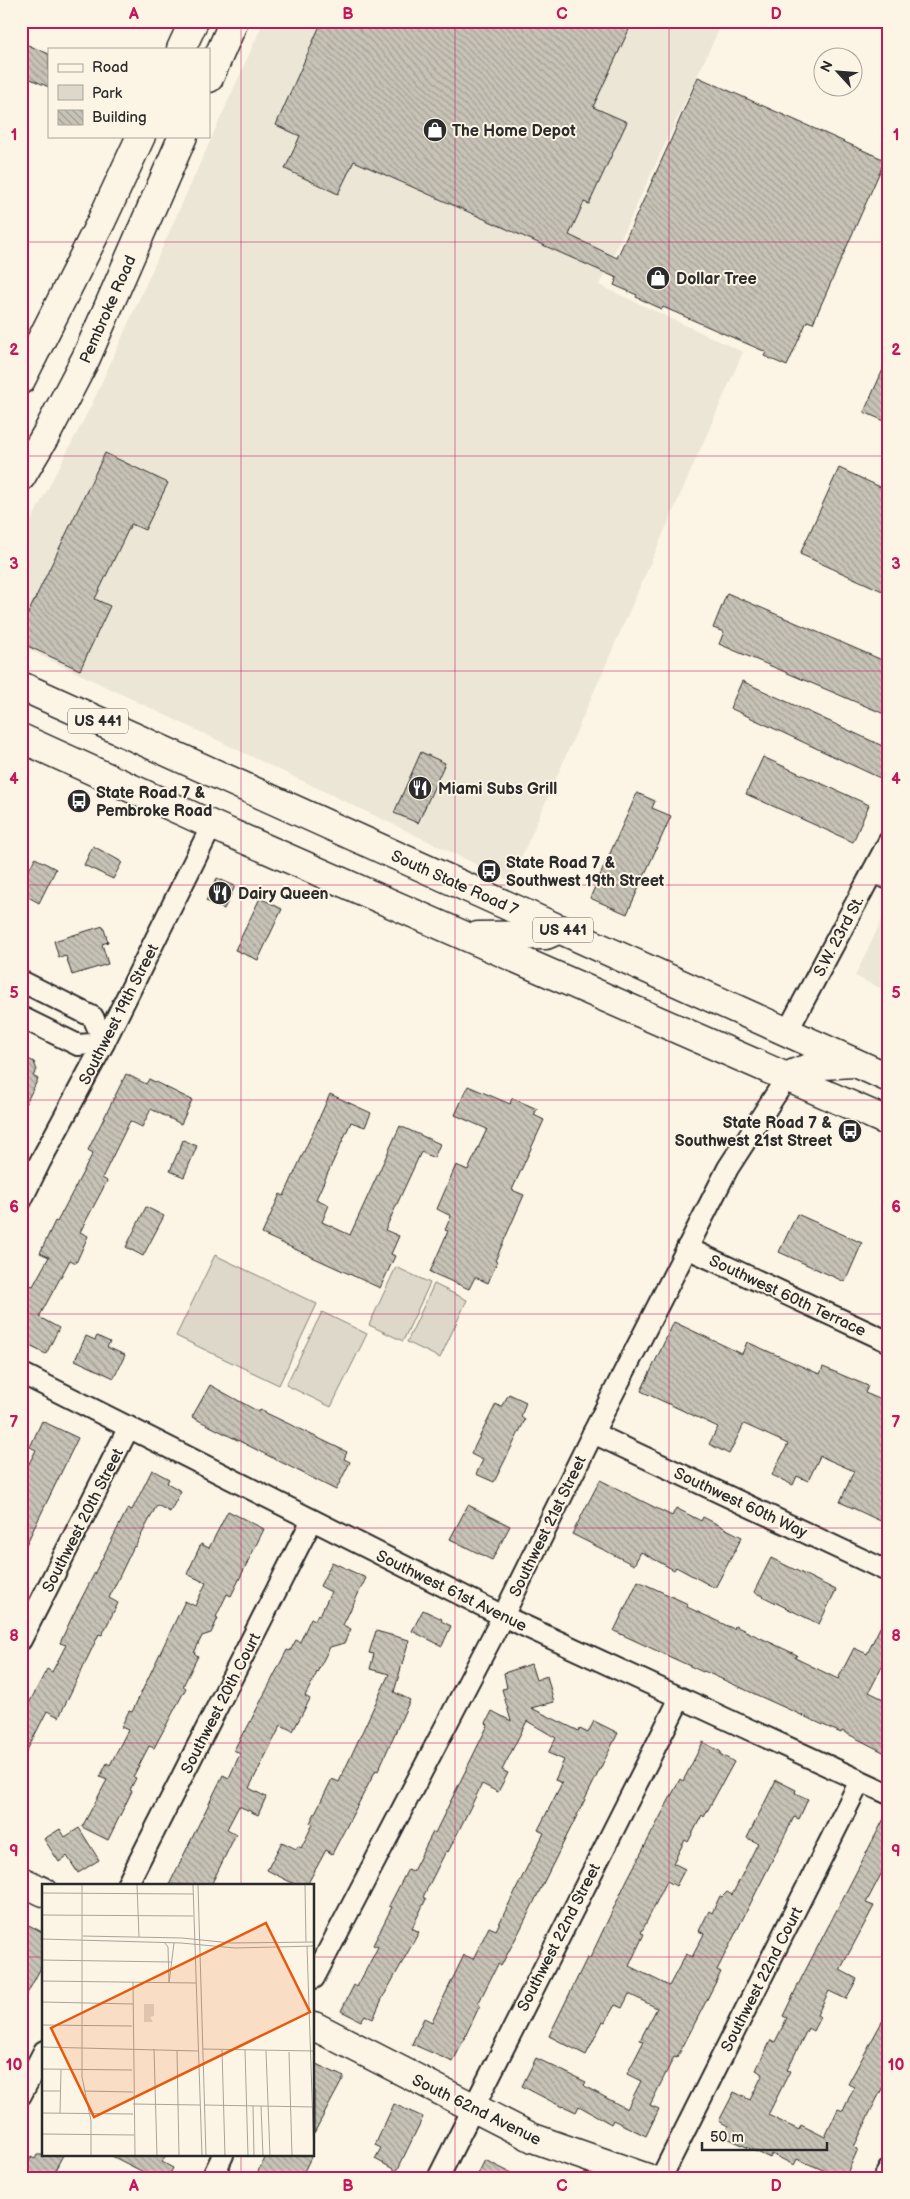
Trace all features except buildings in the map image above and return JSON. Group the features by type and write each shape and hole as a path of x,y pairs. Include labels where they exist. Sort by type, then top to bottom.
{"main road":[{"path":"181,48 194,21"},
{"path":"210,76 234,21"},
{"path":"21,380 101,222 140,138"},
{"name":"Pembroke Road","path":"21,477 47,433 86,358 182,138"},
{"name":"South State Road 7","path":"21,686 889,1078"},
{"name":"US 441","path":"21,738 212,825 889,1122"},
{"path":"466,936 546,936 560,929"},
{"path":"715,1046 742,1047 760,1045 774,1040 787,1032"},
{"path":"787,1077 801,1070 814,1067 856,1063"},
{"path":"21,1881 42,1891"},
{"name":"South 62nd Avenue","path":"315,2027 533,2138 647,2178"}],"street":[{"name":"Southwest 19th Street","path":"21,1201 104,1043 212,825"},
{"name":"S.W. 23rd St.","path":"787,1032 881,876 889,841"},
{"path":"21,981 93,1017 104,1043 78,1045 21,1017"},
{"name":"Southwest 21st Street","path":"315,1976 503,1616 593,1433 728,1168 787,1077"},
{"name":"Southwest 60th Terrace","path":"687,1248 889,1342"},
{"name":"Southwest 61st Avenue","path":"21,1373 503,1616 889,1794"},
{"name":"Southwest 20th Street","path":"21,1640 129,1427"},
{"name":"Southwest 60th Way","path":"593,1433 889,1572"},
{"name":"Southwest 20th Court","path":"128,1884 312,1520"},
{"name":"Southwest 22nd Street","path":"438,2178 680,1698"},
{"name":"Southwest 22nd Court","path":"661,2178 860,1781"},
{"path":"21,2096 42,2055"},
{"path":"212,2178 223,2156"},
{"path":"884,2178 889,2169"}],"shaded area":[{"path":"264,21 723,21 599,285 743,352 511,881 21,646 21,540 92,404"},
{"path":"889,905 889,986 886,991 855,976"}],"green space":[{"path":"215,1255 317,1304 279,1385 176,1336"},
{"path":"396,1267 430,1283 403,1341 369,1325"},
{"path":"434,1284 467,1300 440,1358 407,1342"},
{"path":"322,1312 367,1334 331,1407 286,1385"}],"place":[{"name":"The Home Depot","path":"435,130"},
{"name":"Dollar Tree","path":"658,278"},
{"name":"Miami Subs Grill","path":"420,788"},
{"name":"State Road 7 & Pembroke Road","path":"79,801"},
{"name":"State Road 7 & Southwest 19th Street","path":"489,871"},
{"name":"Dairy Queen","path":"220,893"},
{"name":"State Road 7 & Southwest 21st Street","path":"850,1131"}]}
